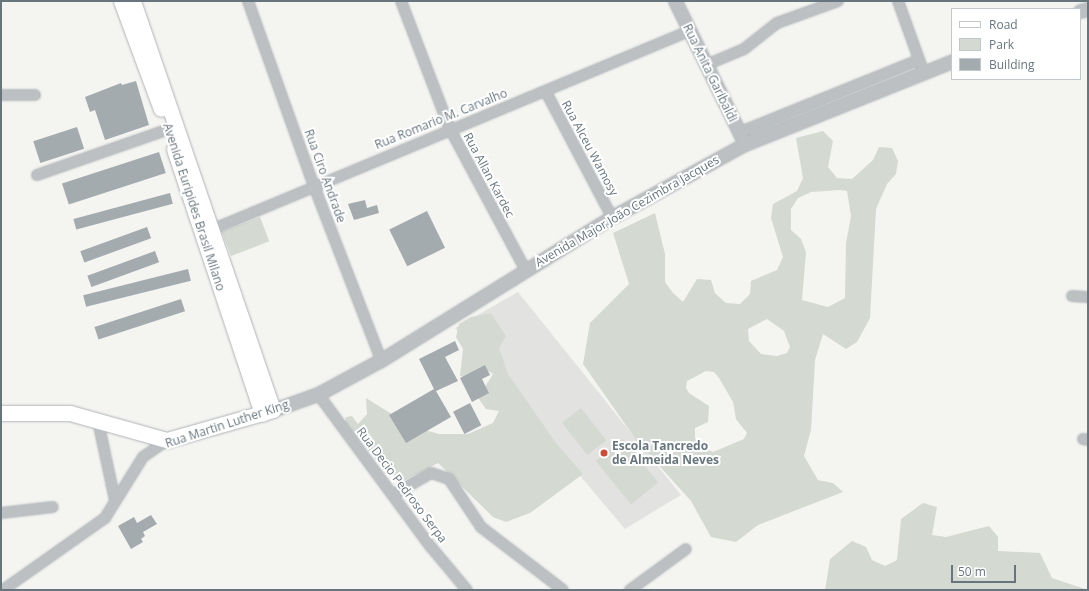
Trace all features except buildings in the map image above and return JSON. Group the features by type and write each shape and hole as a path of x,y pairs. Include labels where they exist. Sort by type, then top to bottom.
{"main road":[{"name":"Avenida Euripides Brasil Milano","path":"121,1 156,77 168,129 191,185"},
{"name":"Avenida Euripides Brasil Milano","path":"133,1 191,185 267,412"},
{"name":"Rua Martin Luther King","path":"167,440 267,412"},
{"path":"1,413 70,413 167,440"}],"street":[{"name":"Rua Ciro Andrade","path":"248,1 314,186 381,360"},
{"name":"Rua Allan Kardec","path":"401,1 450,129 525,269"},
{"name":"Rua Anita Garibaldi","path":"675,1 742,139"},
{"path":"706,65 744,49 777,23 838,1"},
{"path":"898,1 923,72"},
{"name":"Rua Romario M. Carvalho","path":"208,232 450,129 546,92 689,31"},
{"path":"742,139 919,60"},
{"name":"Avenida Major João Cezimbra Jacques","path":"318,394 381,360 525,269 742,139 951,61"},
{"name":"Rua Alceu Wamosy","path":"546,92 612,217"},
{"path":"1,95 35,94"},
{"path":"37,175 168,129"},
{"path":"1072,296 1088,297"},
{"name":"Rua Martin Luther King","path":"267,412 318,394"},
{"name":"Rua Decio Pedroso Serpa","path":"318,394 393,495 467,590"},
{"path":"98,421 115,500"},
{"name":"Rua Martin Luther King","path":"3,590 105,518 143,457 167,440"},
{"path":"393,495 431,473 449,479 481,526 563,590"},
{"path":"1,513 53,507"},
{"path":"630,590 686,549"}],"shaded area":[{"name":"Escola Tancredo de Almeida Neves","path":"518,292 681,495 625,529 455,328"}],"green space":[{"path":"823,131 833,141 828,167 837,178 852,179 873,160 879,147 892,148 898,161 896,174 887,184 876,209 870,318 857,342 846,349 823,334 815,360 811,430 804,456 818,480 833,483 843,492 758,525 736,542 711,537 691,501 637,441 583,364 590,323 629,284 613,233 655,213 665,254 665,282 673,293 683,302 697,279 711,280 715,293 726,303 740,304 750,294 751,281 777,270 783,257 771,218 773,204 797,191 803,178 796,138","holes":["847,191 851,216 846,243 845,298 828,307 802,300 806,252 801,239 791,230 791,209 798,198 811,192","767,319 784,331 790,347 787,353 777,356 761,354 749,341 748,329","706,371 714,372 733,402 736,419 747,433 744,439 713,452 701,447 695,438 695,428 708,422 709,406 689,393 686,388 687,381"]},
{"path":"260,217 269,241 231,256 222,232"},
{"path":"491,313 506,336 499,348 508,374 556,443 583,474 530,513 506,522 493,517 438,463 405,480 388,473 345,424 346,417 352,416 358,424 367,414 366,398 411,426 439,434 468,434 493,423 499,411 486,409 478,398 493,374 482,367 473,378 460,376 463,349 456,337 459,324 471,317"},
{"path":"581,408 606,440 587,455 562,423"},
{"path":"623,439 658,483 631,505 596,461"},
{"path":"923,503 937,507 932,535 946,537 989,526 998,537 998,551 1040,553 1052,578 1088,590 825,590 830,559 852,541 866,547 872,560 885,566 897,560 901,519"}],"place":[{"name":"Escola Tancredo de Almeida Neves","path":"604,453"}]}
